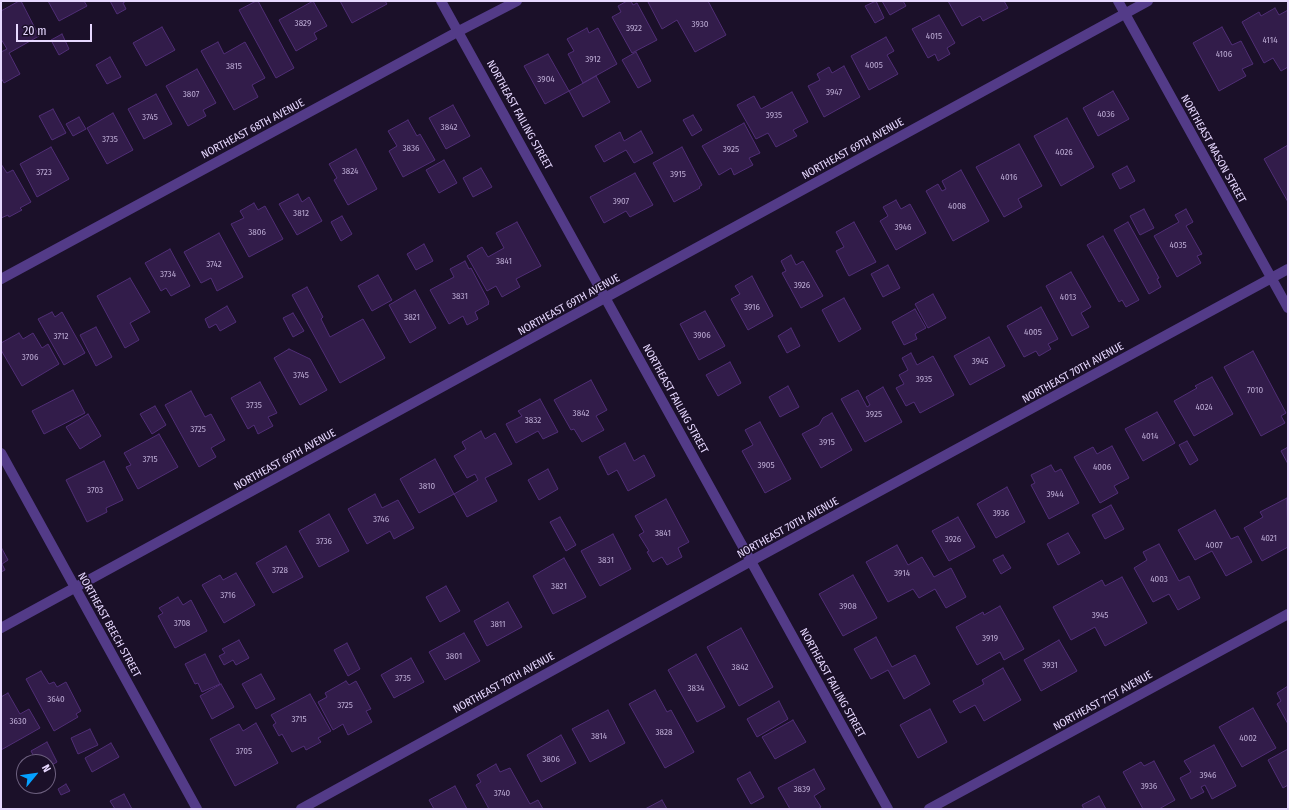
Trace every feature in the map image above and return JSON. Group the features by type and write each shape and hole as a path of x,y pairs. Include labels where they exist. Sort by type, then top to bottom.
{"street":[{"name":"NORTHEAST FAILING STREET","path":"441,1 888,809"},
{"name":"NORTHEAST 68TH AVENUE","path":"1,280 517,1"},
{"name":"NORTHEAST MASON STREET","path":"1118,1 1288,308"},
{"name":"NORTHEAST 69TH AVENUE","path":"1,628 1148,1"},
{"name":"NORTHEAST 70TH AVENUE","path":"301,809 1288,269"},
{"name":"NORTHEAST BEECH STREET","path":"1,453 197,809"},
{"name":"NORTHEAST 71ST AVENUE","path":"929,809 1288,614"}],"building":[{"path":"21,1 39,36 9,53 20,74 4,83 1,78 1,52 7,49 1,39 1,11"},
{"path":"48,1 84,1 87,6 59,21"},
{"path":"110,1 126,1 123,3 126,9 117,14"},
{"path":"258,1 294,68 276,78 239,10"},
{"path":"313,1 327,26 314,33 317,39 296,51 279,20"},
{"path":"340,1 385,1 387,4 352,23"},
{"path":"627,1 631,1 633,5 637,3 657,40 632,53 612,17 621,12 618,6"},
{"path":"708,1 726,35 695,52 677,20 662,29 648,2"},
{"path":"876,1 884,18 875,23 865,6"},
{"path":"882,1 903,1 906,6 890,15"},
{"path":"948,1 1004,1 1008,8 983,21 980,16 962,26"},
{"path":"1275,8 1279,15 1288,10 1288,67 1281,71 1273,58 1264,63 1242,22 1259,12 1261,16"},
{"path":"939,15 955,43 947,48 950,54 938,61 935,54 928,58 912,29"},
{"path":"162,27 175,50 146,66 133,43"},
{"path":"1222,27 1232,45 1241,41 1253,64 1242,69 1246,76 1219,91 1193,43"},
{"path":"587,28 589,33 598,28 617,64 583,83 568,54 574,51 567,39"},
{"path":"62,34 69,49 59,55 51,40"},
{"path":"886,37 894,51 887,55 898,74 869,90 851,56"},
{"path":"218,42 224,54 245,42 265,78 252,85 258,97 234,110 201,51"},
{"path":"636,52 651,81 638,88 622,60"},
{"path":"548,54 569,91 545,104 524,66"},
{"path":"110,57 121,77 107,84 96,65"},
{"path":"844,66 860,97 824,117 808,86 820,80 817,74 829,67 832,73"},
{"path":"197,69 216,103 203,110 206,116 188,126 166,86"},
{"path":"596,76 610,102 583,117 569,91"},
{"path":"1113,91 1129,119 1098,136 1083,108"},
{"path":"792,92 808,122 793,130 797,136 776,147 768,133 756,139 737,105 754,96 761,109"},
{"path":"156,94 172,124 144,139 128,109"},
{"path":"453,105 470,136 446,149 429,118"},
{"path":"53,109 66,133 52,140 39,116"},
{"path":"113,113 133,150 107,164 87,128"},
{"path":"693,115 702,130 692,136 683,120"},
{"path":"79,117 86,129 73,136 66,124"},
{"path":"1067,118 1094,167 1061,186 1034,136"},
{"path":"408,120 417,136 420,134 435,160 403,177 389,151 397,146 388,131"},
{"path":"744,123 760,153 749,158 753,165 734,175 731,168 719,175 702,146"},
{"path":"641,131 653,153 634,163 626,150 604,162 595,146 620,132 624,141"},
{"path":"1019,144 1042,186 1018,199 1022,207 1004,217 976,167"},
{"path":"1288,145 1288,202 1264,159"},
{"path":"51,147 69,179 37,197 20,164"},
{"path":"682,147 702,185 699,187 700,188 674,202 653,163"},
{"path":"356,149 377,189 348,205 334,180 337,178 329,164"},
{"path":"444,160 457,183 439,193 426,170"},
{"path":"1,164 7,173 13,170 31,202 20,208 22,210 9,217 8,215 1,218"},
{"path":"1127,166 1135,181 1120,189 1112,174"},
{"path":"481,168 492,187 473,197 463,178"},
{"path":"961,170 989,221 953,241 926,191 938,184 942,191 946,189 942,181"},
{"path":"635,173 653,205 630,217 626,211 604,223 590,197"},
{"path":"298,194 302,202 309,197 322,221 297,235 279,204"},
{"path":"896,200 901,209 910,204 926,233 896,250 880,221 888,216 883,207"},
{"path":"254,203 258,210 265,206 283,239 249,257 231,224 244,218 240,211"},
{"path":"1144,209 1154,228 1140,235 1130,216"},
{"path":"1186,209 1193,222 1186,226 1202,254 1197,256 1201,263 1177,277 1154,236 1179,222 1175,215"},
{"path":"342,216 352,234 341,241 331,222"},
{"path":"517,222 541,266 516,279 520,287 502,297 496,286 487,291 467,256 482,247 488,257 504,248 496,233"},
{"path":"854,222 876,262 849,276 836,251 844,247 836,232"},
{"path":"1128,222 1159,278 1157,279 1161,287 1149,294 1114,230"},
{"path":"219,233 243,277 217,291 211,278 201,283 184,252"},
{"path":"1103,236 1139,300 1126,307 1122,300 1119,302 1087,245"},
{"path":"424,244 433,261 416,270 407,254"},
{"path":"170,249 190,286 171,296 166,288 161,291 145,263"},
{"path":"791,255 796,265 803,261 823,296 801,308 782,273 786,271 781,261"},
{"path":"465,261 469,269 471,268 489,304 475,312 478,319 467,325 463,316 449,324 430,290 454,277 450,269"},
{"path":"888,265 900,288 883,297 871,274"},
{"path":"1071,272 1091,307 1081,313 1089,327 1072,336 1046,286"},
{"path":"378,275 392,300 372,311 358,286"},
{"path":"752,276 773,316 748,330 731,299 740,294 735,286"},
{"path":"130,278 150,312 130,323 139,340 125,348 97,296"},
{"path":"307,287 323,317 321,319 330,337 363,319 385,358 340,383 292,295"},
{"path":"415,290 436,328 410,343 389,305"},
{"path":"933,294 946,318 928,328 915,304"},
{"path":"844,298 861,329 839,342 822,310"},
{"path":"227,306 236,322 220,331 216,324 209,328 205,319"},
{"path":"1041,307 1058,339 1048,344 1051,349 1039,356 1036,351 1024,357 1007,326"},
{"path":"915,309 926,328 915,334 917,339 904,345 892,322"},
{"path":"705,311 725,346 699,360 680,324"},
{"path":"52,312 55,317 62,312 85,353 64,365 38,319"},
{"path":"293,313 304,331 293,337 283,318"},
{"path":"96,327 112,357 96,366 80,335"},
{"path":"791,328 800,346 787,353 778,336"},
{"path":"19,333 23,339 33,333 42,348 48,344 59,364 22,386 1,350 1,343"},
{"path":"989,337 1005,366 970,385 954,356"},
{"path":"289,349 310,359 327,390 300,405 274,358"},
{"path":"1253,351 1286,413 1281,416 1285,423 1261,436 1224,367"},
{"path":"911,353 917,365 933,356 954,395 920,413 914,402 906,406 896,388 904,384 899,375 908,370 902,358"},
{"path":"730,362 741,383 718,396 706,375"},
{"path":"1212,377 1233,414 1194,436 1174,401 1197,388 1195,386"},
{"path":"591,380 607,410 596,416 604,430 582,442 574,429 571,430 554,400"},
{"path":"260,382 277,413 268,417 273,426 258,434 254,425 248,429 231,398"},
{"path":"788,386 799,407 780,417 769,397"},
{"path":"883,387 902,422 865,442 841,399 858,390 867,407 870,405 866,397"},
{"path":"73,390 85,413 44,434 32,411"},
{"path":"191,391 205,417 211,414 225,440 211,448 216,457 199,467 165,405"},
{"path":"540,399 558,432 543,439 538,431 516,443 506,424 522,416 518,411"},
{"path":"155,406 166,425 152,434 140,414"},
{"path":"1157,412 1175,443 1143,461 1125,429"},
{"path":"832,413 852,450 821,468 802,434 819,425 823,418"},
{"path":"88,414 101,436 80,449 66,427"},
{"path":"760,422 791,479 765,493 742,451 753,445 745,430"},
{"path":"481,431 485,439 495,433 512,464 485,478 497,501 467,517 454,494 478,480 475,474 467,478 454,456 466,449 462,442"},
{"path":"159,434 178,467 138,489 126,467 131,465 124,453"},
{"path":"1187,441 1198,460 1190,465 1179,445"},
{"path":"625,443 634,461 644,455 655,476 628,491 617,470 608,475 599,457"},
{"path":"1112,446 1129,478 1114,486 1118,493 1100,503 1074,457 1093,447 1097,454"},
{"path":"1288,447 1288,464 1281,451"},
{"path":"435,459 454,494 419,513 400,479"},
{"path":"104,461 123,500 106,508 107,512 87,522 66,480"},
{"path":"1051,465 1055,472 1061,469 1079,503 1049,519 1031,485 1035,483 1031,475"},
{"path":"548,469 558,489 539,500 528,480"},
{"path":"1007,487 1025,522 996,538 977,504"},
{"path":"375,494 382,508 398,500 414,528 394,539 390,531 367,544 348,509"},
{"path":"1287,498 1288,547 1262,561 1244,528 1263,517 1260,512"},
{"path":"666,499 689,542 678,548 682,557 667,565 662,557 653,562 647,552 649,551 639,535 644,532 635,516"},
{"path":"1111,505 1124,529 1105,539 1092,515"},
{"path":"1215,510 1231,539 1238,536 1252,562 1226,576 1212,551 1195,560 1178,530"},
{"path":"329,514 349,551 319,567 299,531"},
{"path":"560,517 576,545 566,551 550,522"},
{"path":"958,517 975,547 949,561 932,531"},
{"path":"1068,533 1080,553 1058,565 1047,544"},
{"path":"613,534 631,569 600,586 581,551"},
{"path":"1159,544 1179,581 1189,576 1200,598 1178,610 1169,594 1153,602 1134,568 1147,560 1143,552"},
{"path":"897,545 908,565 922,557 934,577 951,568 966,597 946,608 935,589 919,598 913,589 888,602 866,562"},
{"path":"286,546 303,577 273,593 256,563"},
{"path":"1,547 8,560 2,564 5,570 1,572"},
{"path":"1003,555 1011,568 1001,574 993,560"},
{"path":"564,558 586,597 553,614 533,576"},
{"path":"236,573 255,605 224,623 202,585 220,575 223,580"},
{"path":"853,575 877,618 843,636 819,594"},
{"path":"1122,577 1147,623 1105,646 1095,627 1071,640 1053,607 1102,580 1105,586"},
{"path":"446,586 460,611 440,622 426,597"},
{"path":"178,597 183,605 191,600 207,631 175,648 158,616 163,613 159,608"},
{"path":"508,602 522,627 487,646 474,621"},
{"path":"1000,606 1024,649 1004,660 1000,652 977,665 956,627 983,612 984,615"},
{"path":"741,628 773,687 739,706 707,647"},
{"path":"464,633 480,661 445,680 429,652"},
{"path":"876,637 892,667 915,655 930,684 904,699 888,670 871,679 854,649"},
{"path":"239,640 249,658 236,665 233,660 224,665 219,656 225,653 222,649"},
{"path":"1059,640 1077,671 1041,691 1024,660"},
{"path":"347,643 360,669 348,676 334,650"},
{"path":"205,654 220,684 202,692 198,683 195,684 185,664"},
{"path":"696,654 725,707 697,722 668,670"},
{"path":"411,658 424,682 394,698 381,675"},
{"path":"1003,668 1021,700 984,721 975,705 960,713 953,701 984,684 982,680"},
{"path":"41,671 49,684 54,682 57,687 66,682 81,711 76,714 78,717 54,731 26,679"},
{"path":"261,674 275,699 256,709 242,684"},
{"path":"346,681 349,685 356,681 371,709 366,711 372,722 348,735 343,724 333,730 318,702 327,697 325,693"},
{"path":"221,684 234,707 212,719 200,696"},
{"path":"1288,686 1288,724 1277,704 1281,701 1277,693"},
{"path":"655,690 667,712 671,710 694,752 665,768 629,704"},
{"path":"8,693 20,714 29,709 40,728 1,750 1,697"},
{"path":"310,694 331,731 318,738 321,742 306,750 304,746 292,752 282,734 279,736 273,725 276,723 271,715"},
{"path":"779,701 788,719 757,737 747,719"},
{"path":"1253,708 1276,748 1242,767 1219,727"},
{"path":"930,709 947,742 918,758 900,725"},
{"path":"608,710 625,743 590,762 572,729"},
{"path":"793,720 806,742 775,759 762,737"},
{"path":"256,723 278,763 235,786 210,739 239,724 243,731"},
{"path":"90,729 98,745 78,754 71,738"},
{"path":"561,735 576,763 541,782 527,755"},
{"path":"47,742 53,754 33,754 31,751"},
{"path":"111,743 119,757 92,772 85,758"},
{"path":"1214,745 1236,786 1212,799 1205,785 1201,787 1204,792 1191,799 1180,778 1191,772 1184,761"},
{"path":"1288,749 1288,785 1283,788 1268,760"},
{"path":"1154,761 1175,800 1159,809 1143,809 1123,772 1141,762 1144,766"},
{"path":"496,764 500,772 510,768 530,804 538,800 543,809 489,809 476,785 481,782 477,775"},
{"path":"814,769 825,789 814,796 821,807 818,809 790,809 778,788"},
{"path":"750,772 764,797 751,804 737,779"},
{"path":"66,784 70,791 61,795 58,789"},
{"path":"455,786 467,809 434,809 429,800"},
{"path":"124,794 132,809 115,809 110,801"},
{"path":"1099,796 1106,809 1084,809 1082,805"},
{"path":"662,800 667,809 645,809"}]}
